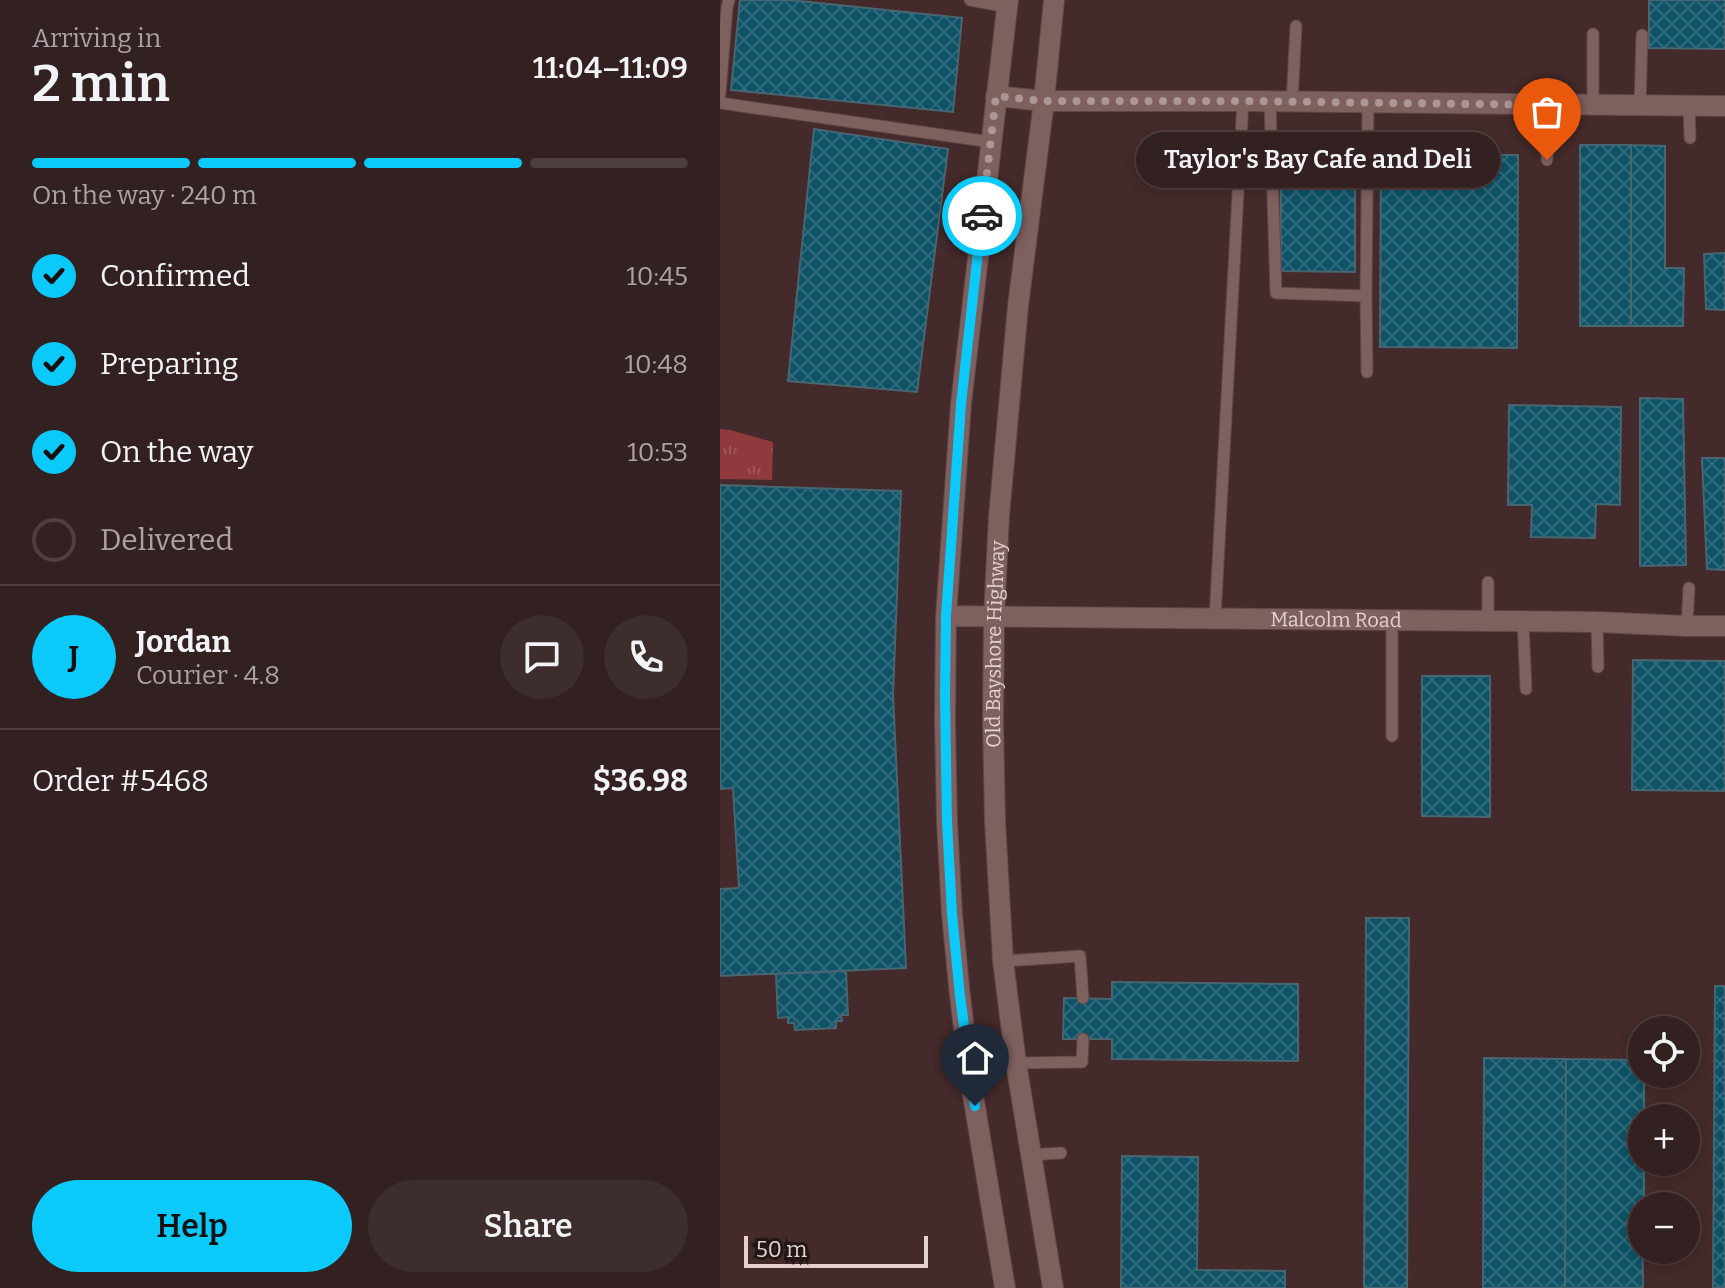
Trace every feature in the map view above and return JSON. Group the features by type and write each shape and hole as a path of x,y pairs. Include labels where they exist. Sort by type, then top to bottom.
{"main road":[{"name":"Old Bayshore Highway","path":"1053,1288 1016,1063 1003,961 993,721 999,516 1018,306 1054,0"},
{"path":"1005,1288 970,1077 960,996 952,914 945,736 946,616 961,404 1007,4"},
{"path":"996,96 1044,101 1725,106"},
{"name":"Malcolm Road","path":"946,616 1523,621 1725,626"}],"lane":[{"path":"720,94 729,0"},
{"path":"970,0 1007,4"},
{"path":"1292,103 1296,26"},
{"path":"1593,34 1593,105"},
{"path":"1640,105 1642,35"},
{"path":"1215,619 1243,101"},
{"path":"1270,102 1276,293 1366,296"},
{"path":"720,103 991,142"},
{"path":"1367,372 1368,103"},
{"path":"1547,160 1548,105"},
{"path":"1689,106 1690,138"},
{"path":"1488,582 1488,621"},
{"path":"1687,626 1689,588"},
{"path":"1392,620 1392,736"},
{"path":"1523,621 1526,689"},
{"path":"1597,622 1598,667"},
{"path":"1003,961 1080,956 1083,998"},
{"path":"1016,1063 1082,1062 1083,1039"},
{"path":"1031,1155 1061,1153"}],"green space":[{"path":"720,429 773,442 772,480 720,479"}],"building":[{"path":"740,0 790,0 962,18 953,112 731,90"},
{"path":"1649,0 1725,0 1725,49 1649,48"},
{"path":"814,129 948,149 917,392 788,381"},
{"path":"1580,145 1631,145 1631,326 1580,326"},
{"path":"1631,145 1665,146 1665,268 1684,268 1683,326 1631,326"},
{"path":"1381,154 1518,155 1517,348 1380,347"},
{"path":"1281,157 1355,158 1355,272 1281,271"},
{"path":"1725,253 1725,310 1706,309 1704,254"},
{"path":"1640,398 1683,399 1686,565 1640,566"},
{"path":"1509,405 1621,407 1620,505 1596,504 1595,538 1531,537 1532,505 1508,505"},
{"path":"1702,458 1725,458 1725,570 1707,569"},
{"path":"720,485 901,491 893,695 906,968 720,976 720,889 739,888 733,788 720,789"},
{"path":"1633,660 1725,661 1725,791 1632,790"},
{"path":"1422,676 1490,676 1490,817 1422,816"},
{"path":"1366,918 1409,918 1407,1288 1364,1288"},
{"path":"846,971 848,1015 841,1015 842,1021 836,1021 836,1028 795,1030 794,1023 788,1023 788,1017 778,1018 776,974"},
{"path":"1112,982 1298,984 1298,1061 1112,1059 1112,1039 1063,1039 1064,998 1112,999"},
{"path":"1715,986 1725,986 1725,1288 1713,1288"},
{"path":"1484,1058 1566,1059 1565,1288 1483,1288"},
{"path":"1566,1059 1628,1060 1628,1088 1644,1088 1644,1104 1628,1104 1628,1176 1644,1176 1644,1192 1628,1192 1628,1264 1643,1264 1643,1288 1565,1288"},
{"path":"1122,1156 1198,1157 1197,1270 1285,1271 1285,1288 1121,1288"}],"way so far":[{"path":"982,216 996,96 1044,101 1548,105 1547,160"}],"place":[{"name":"Taylor's Bay Cafe and Deli","path":"1547,160"}],"route":[{"path":"975,1106 952,914 945,695 946,616 961,404 982,216"}]}
